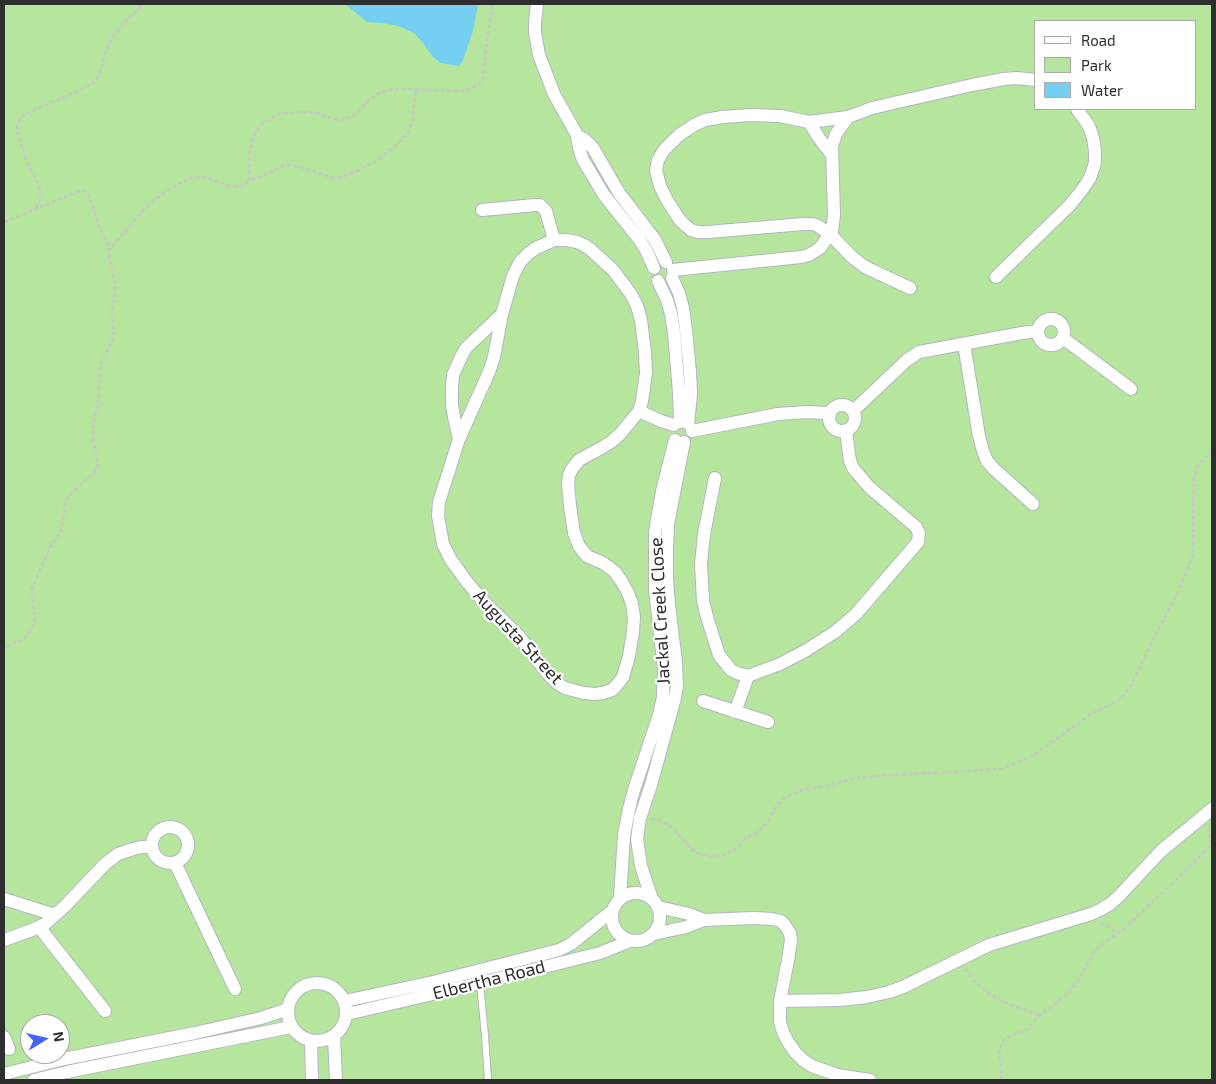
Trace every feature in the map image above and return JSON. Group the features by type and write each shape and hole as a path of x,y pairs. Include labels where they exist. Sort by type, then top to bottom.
{"street":[{"path":"537,4 534,22 539,55 554,94 577,135 583,160 604,194 639,239 654,268 653,276 658,281 667,300 674,333 683,425 690,438 679,441 671,434 672,428 683,425 778,414 829,413"},
{"path":"910,288 865,267 852,257 830,234 818,226 808,224 717,232 695,231 684,225 673,210 660,186 656,165 658,160 664,150 679,135 705,120 751,115 780,116 809,122 848,117 872,108 1004,79 1034,80"},
{"path":"996,277 1069,206 1090,178 1095,163 1095,151 1089,126 1078,110"},
{"path":"654,268 659,263 671,270 801,257 810,255 820,248 832,231 834,216 832,146 836,134 848,117"},
{"path":"809,122 831,154"},
{"path":"577,135 593,148 619,193 655,240 671,270 683,308 691,386 683,425"},
{"path":"482,210 540,205 546,211 554,240"},
{"name":"Augusta Street","path":"554,240 567,240 577,242 590,249 613,270 631,294 641,320 646,373 639,411 611,442 579,460 572,469 568,484 574,533 579,546 587,556 603,563 615,572 628,592 632,604 634,617 633,632 623,677 612,690 603,693 584,693 565,688 557,683 518,635 466,582 450,560 443,544 438,516 441,494 459,439 489,372 494,357 502,314 509,285 520,262 528,253 536,248 554,240"},
{"path":"658,281 666,282 671,270"},
{"path":"459,439 452,405 453,375 460,357 466,348 502,314"},
{"path":"1047,319 1056,319 1064,329 1063,338 1055,345 1044,343 1038,334 1040,324 1047,319"},
{"path":"854,412 915,354 922,351 1038,331"},
{"path":"1063,338 1130,389"},
{"path":"964,344 983,452 994,469 1033,504"},
{"path":"843,405 851,408 855,415 854,423 849,430 840,432 834,430 828,419 829,413 835,406 843,405"},
{"path":"639,411 661,421 683,425"},
{"path":"715,478 704,534 701,564 703,601 706,617 719,655 731,670 737,674 748,676 780,664 835,632 856,614 918,542 919,533 916,527 869,487 853,468 849,455 846,431"},
{"name":"Jackal Creek Close","path":"655,903 641,866 637,839 640,818 677,686 668,596 667,549 668,524 679,441"},
{"name":"Jackal Creek Close","path":"620,898 624,835 628,810 659,715 663,697 664,670 655,590 656,532 662,491 679,441"},
{"path":"735,712 748,676"},
{"path":"703,701 768,722"},
{"path":"780,1001 840,1000 882,993 903,987 989,945 1091,914 1110,904 1161,851 1212,808"},
{"path":"167,827 174,827 180,830 188,842 186,855 175,863 169,864 157,859 152,848 155,834 167,827"},
{"path":"4,940 39,926 55,915 105,864 118,854 141,847 152,848"},
{"path":"175,863 235,989"},
{"path":"633,893 640,893 647,895 655,903 660,914 660,921 654,934 647,939 630,941 618,933 612,919 612,911 620,898 633,893"},
{"path":"4,899 55,915"},
{"path":"655,903 704,920"},
{"name":"Elbertha Road","path":"346,1008 433,982 559,950 571,944 612,911"},
{"path":"654,934 676,930 704,920 763,918 777,920 784,924 790,933 790,940 780,1001 780,1022 783,1032 795,1052 812,1066 837,1075 870,1080"},
{"path":"39,926 105,1011"},
{"name":"Elbertha Road","path":"346,1008 480,983 600,954 630,941"},
{"path":"313,983 323,983 340,993 346,1008 346,1021 334,1037 319,1042 311,1042 296,1034 291,1027 288,1019 288,1009 290,1000 304,986 313,983"},
{"path":"70,1058 195,1033 261,1018 288,1009"},
{"path":"34,1080 68,1076 291,1027"},
{"path":"4,1037 10,1049"},
{"path":"334,1037 336,1080"},
{"path":"311,1042 312,1080"},
{"path":"4,1074 44,1064"}],"lane":[{"path":"480,983 488,1080"}],"path":[{"path":"35,210 40,200 40,189 28,165 18,134 20,119 25,114 89,86 96,81 106,50 114,35 144,4"},
{"path":"249,180 249,152 254,136 263,122 279,114 318,113 330,118 344,120 355,115 375,95 388,90 462,91 478,85 483,80 493,4"},
{"path":"108,251 149,204 167,190 191,178 206,177 229,186 240,186 249,180 288,165 300,166 332,178 359,170 378,160 407,134 412,123 416,90"},
{"path":"4,222 82,190 90,194 100,228 108,244 115,284 112,309 114,337 102,363 98,402 93,425 92,438 98,466 94,473 72,492 66,501 61,531 51,545 32,588 35,619 32,630 25,638 4,648"},
{"path":"640,818 659,820 669,825 696,853 710,857 722,856 736,849 744,840 759,831 768,821 777,805 786,797 798,791 861,777 1001,769 1034,755 1093,712 1118,701 1129,689 1177,594 1193,555 1194,476 1198,466 1212,453"},
{"path":"1001,1080 1002,1071 999,1056 1003,1040 1027,1030 1037,1017 1069,992 1077,983 1096,949 1117,934 1212,844"},
{"path":"1091,914 1117,934"},
{"path":"959,959 970,976 984,990 1003,1002 1040,1015"}],"green space":[{"path":"4,4 1212,4 1212,1080 4,1080"}],"water":[{"path":"345,4 478,4 473,31 459,66 441,63 433,57 414,33 398,26 367,22"}]}
